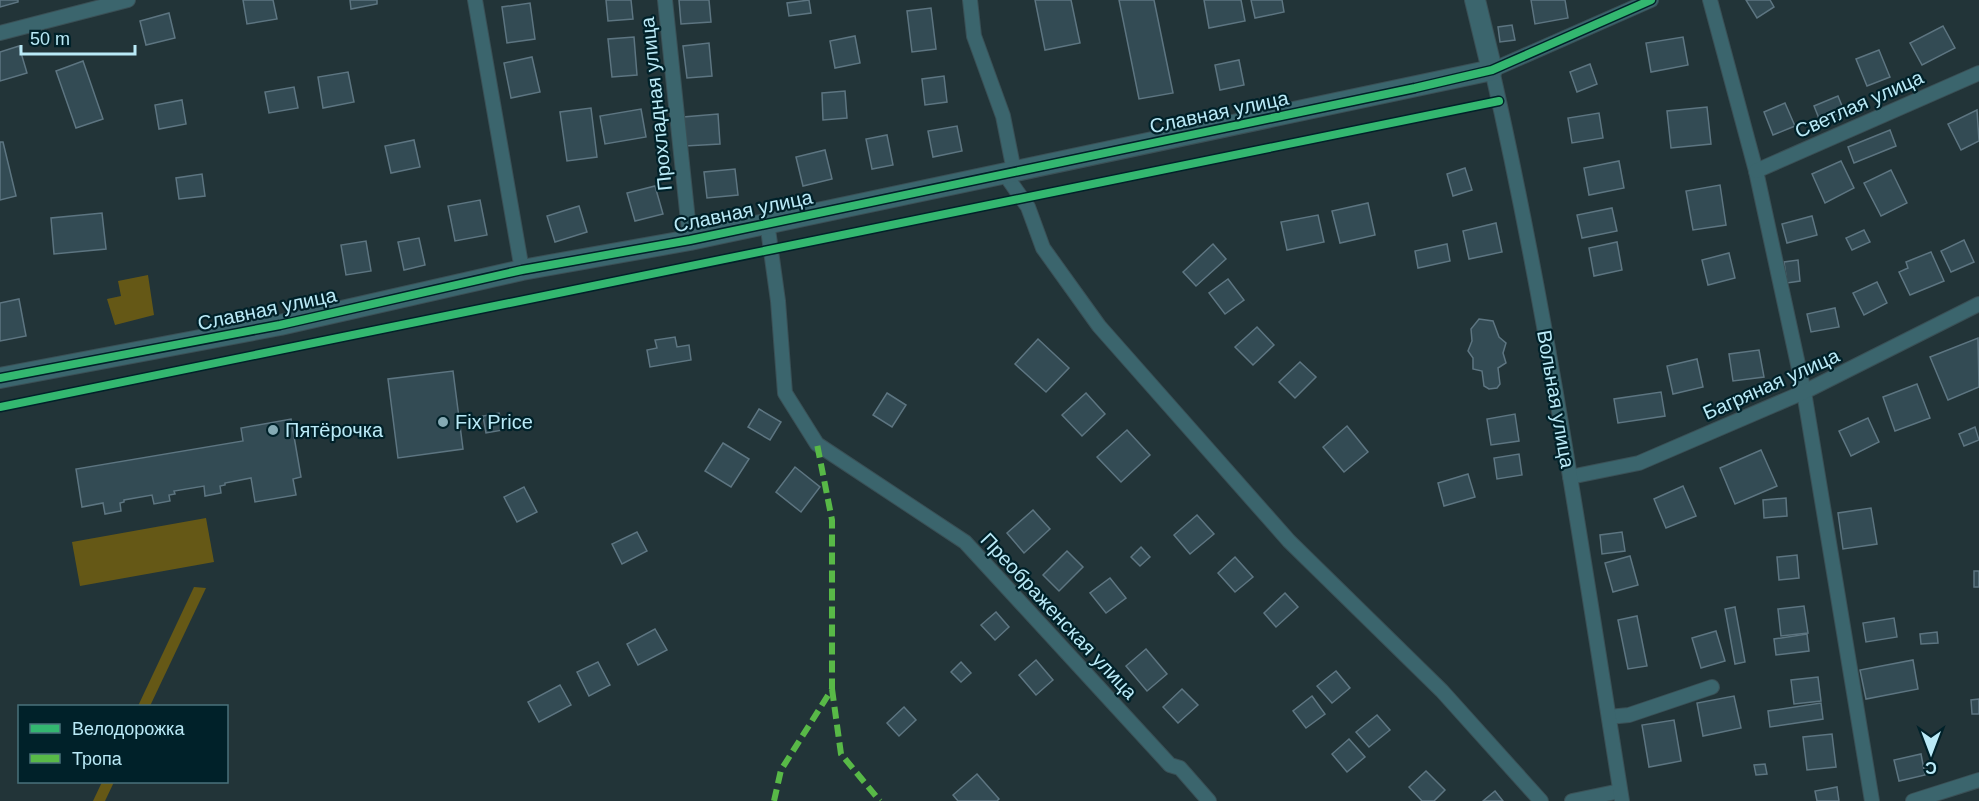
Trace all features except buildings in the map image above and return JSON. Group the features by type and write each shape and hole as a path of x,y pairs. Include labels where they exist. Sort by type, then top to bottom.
{"street":[{"path":"0,33 128,0"},
{"path":"475,0 522,270"},
{"name":"Прохладная улица","path":"665,0 690,240"},
{"path":"970,0 974,36 1002,116 1009,172 1028,207 1043,248 1099,326 1289,541 1442,691 1541,801"},
{"name":"Вольная улица","path":"1475,0 1519,192 1570,477 1621,796"},
{"path":"1492,70 1651,0"},
{"path":"1710,0 1756,171 1804,392 1872,801"},
{"name":"Славная улица","path":"0,378 280,325 522,270 690,240 766,222 1492,70"},
{"name":"Светлая улица","path":"1756,171 1979,73"},
{"name":"Преображенская улица","path":"766,222 778,301 785,393 817,444 964,542 1170,765 1180,768 1209,801"},
{"name":"Багряная улица","path":"1570,477 1639,463 1804,392 1979,304"},
{"path":"1609,717 1629,715 1712,687"},
{"path":"1913,801 1979,780"},
{"path":"1572,801 1621,796"}],"shaded area":[{"path":"148,275 154,315 115,325 107,299 121,296 118,281"},
{"path":"206,518 214,562 80,586 72,542"},
{"path":"194,587 206,588 150,705 138,705"},
{"path":"102,783 114,783 105,801 93,801"}],"marked path":[{"path":"774,801 781,770 832,689 832,520 817,444"},
{"path":"832,689 841,754 880,801"}],"cycle path":[{"path":"0,378 280,325 522,270 690,240 1415,88 1492,70 1651,0"},
{"path":"0,407 1499,101"}],"place":[{"name":"Fix Price","path":"443,422"},
{"name":"Пятёрочка","path":"273,430"}]}
